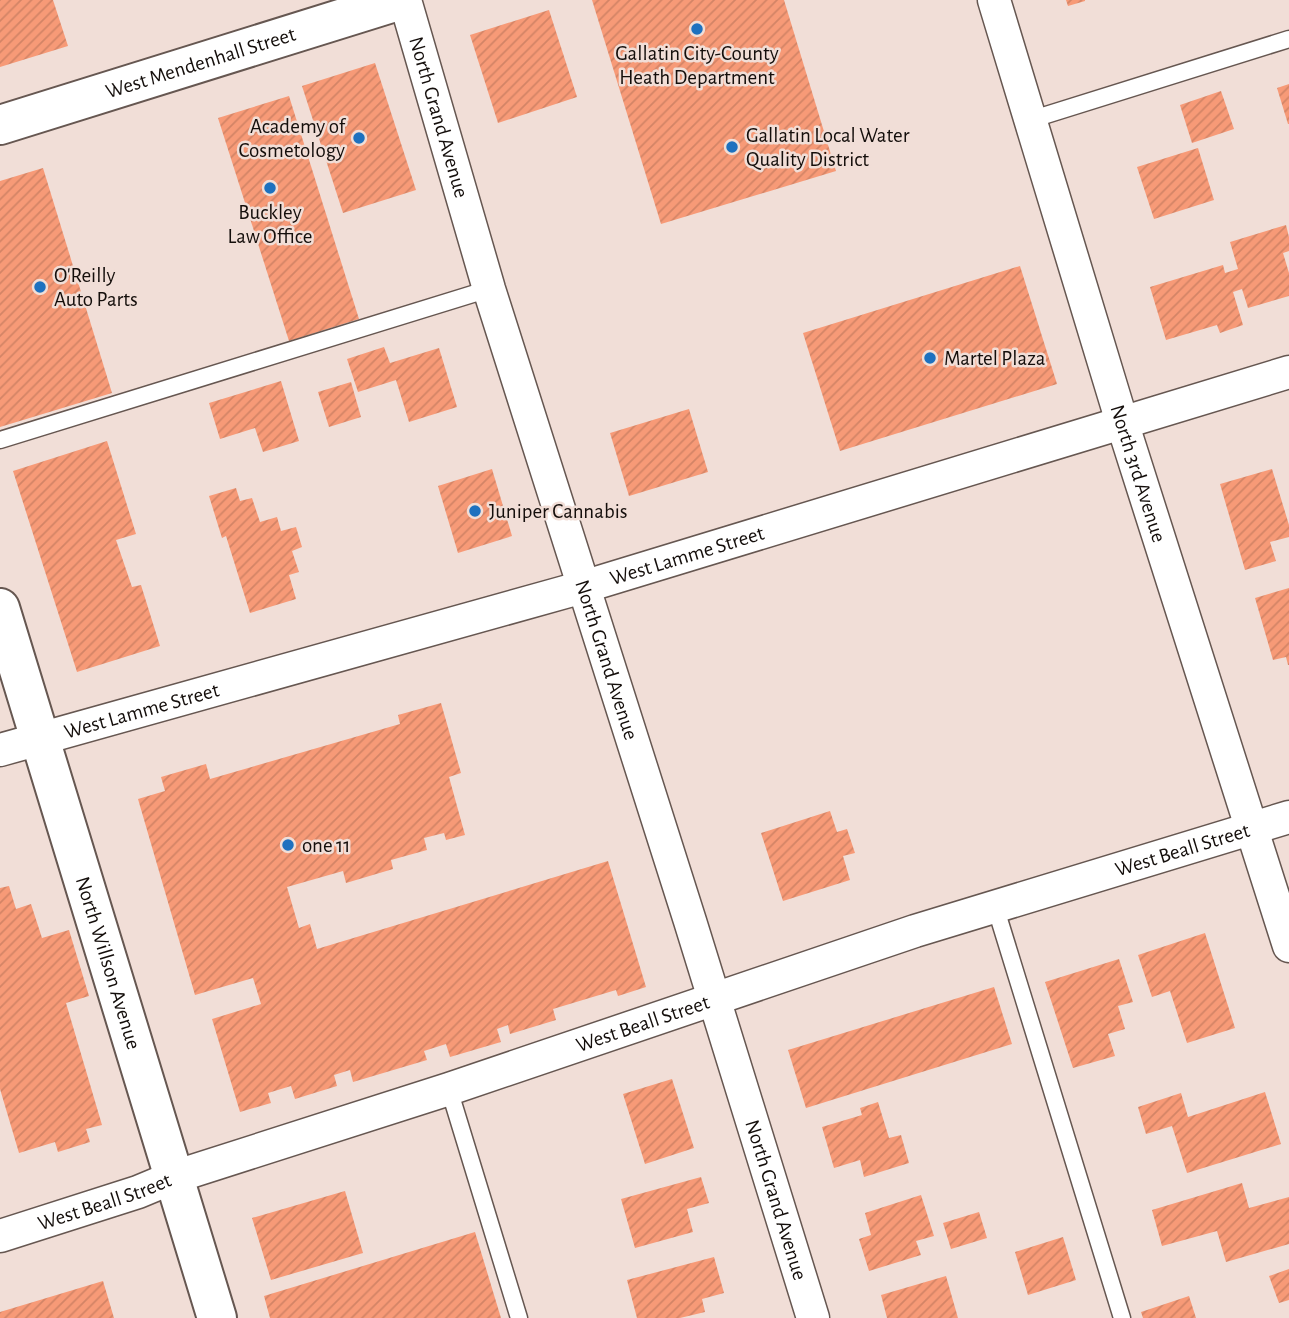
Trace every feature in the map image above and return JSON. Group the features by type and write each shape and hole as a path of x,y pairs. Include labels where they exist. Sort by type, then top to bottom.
{"street":[{"name":"West Mendenhall Street","path":"0,125 403,0"},
{"name":"North Grand Avenue","path":"403,0 489,289 813,1318"},
{"name":"North 3rd Avenue","path":"994,0 1122,422 1289,946"},
{"name":"West Lamme Street","path":"0,750 583,587 1289,372"},
{"name":"North Willson Avenue","path":"0,608 216,1318"},
{"name":"West Beall Street","path":"0,1236 995,906 1289,817"}],"lane":[{"path":"1030,120 1289,39"},
{"path":"0,440 489,289"},
{"path":"995,906 1122,1318"},
{"path":"449,1089 519,1318"}],"building":[{"path":"0,0 53,0 68,46 0,67"},
{"path":"592,0 784,0 836,171 661,224"},
{"path":"1066,0 1085,0 1085,1 1068,6"},
{"path":"549,10 577,97 498,123 470,35"},
{"name":"Academy of Cosmetology","path":"375,63 416,190 343,213 302,86"},
{"path":"1289,84 1289,124 1288,124 1277,88"},
{"path":"1221,91 1234,129 1192,143 1180,105"},
{"path":"289,96 359,319 289,341 218,118"},
{"path":"1198,148 1214,200 1154,219 1137,167"},
{"name":"O'Reilly Auto Parts","path":"43,168 112,393 0,427 0,181"},
{"path":"1286,225 1289,251 1283,253 1289,273 1289,296 1248,308 1242,289 1233,292 1243,325 1220,333 1217,325 1166,340 1150,287 1223,265 1225,273 1238,269 1230,242"},
{"name":"Martel Plaza","path":"1020,266 1057,384 840,451 803,333"},
{"path":"384,347 390,363 439,348 457,407 409,422 396,380 358,392 347,359"},
{"path":"281,381 299,441 263,452 255,428 220,439 209,403"},
{"path":"351,382 361,417 329,427 318,392"},
{"path":"689,409 708,472 629,496 610,433"},
{"path":"107,441 136,534 116,540 132,587 141,585 160,646 77,672 13,471"},
{"name":"Juniper Cannabis","path":"492,469 512,536 458,553 438,486"},
{"path":"1272,469 1289,525 1289,537 1270,542 1276,561 1245,570 1220,484"},
{"path":"236,488 240,501 252,498 260,522 277,517 281,531 296,527 302,547 292,551 299,572 289,575 296,599 250,613 226,536 222,538 209,496"},
{"path":"1289,588 1288,665 1286,657 1273,660 1255,598"},
{"path":"441,703 461,773 449,777 465,835 446,840 444,833 424,838 427,850 391,860 393,869 346,883 343,871 287,887 299,928 310,924 317,949 608,861 646,987 618,996 616,990 553,1009 556,1020 510,1034 508,1025 497,1029 501,1042 450,1057 446,1044 424,1051 427,1060 353,1082 350,1070 334,1075 337,1086 295,1099 291,1086 268,1093 271,1103 240,1112 212,1019 261,1004 253,978 195,995 138,799 165,791 161,777 206,764 210,779 400,724 398,715"},
{"path":"830,811 837,832 847,829 855,853 843,856 850,880 783,901 761,833"},
{"path":"9,886 16,909 31,904 42,938 69,930 89,996 66,1003 102,1125 86,1129 90,1142 58,1152 55,1142 19,1153 0,1089 0,888"},
{"path":"1205,933 1235,1028 1187,1043 1170,991 1152,997 1138,955"},
{"path":"1119,959 1133,1002 1118,1006 1125,1029 1108,1034 1115,1056 1073,1068 1045,982"},
{"path":"994,987 1012,1044 806,1108 788,1050"},
{"path":"672,1079 694,1148 645,1164 623,1094"},
{"path":"1265,1092 1281,1144 1187,1173 1172,1126 1146,1134 1138,1107 1181,1093 1188,1117"},
{"path":"878,1102 889,1138 901,1135 909,1163 864,1177 860,1160 834,1168 822,1127 862,1115 860,1108"},
{"path":"701,1177 709,1203 687,1209 693,1232 635,1248 621,1199"},
{"path":"1242,1183 1249,1208 1289,1197 1289,1244 1226,1262 1217,1231 1162,1246 1152,1210"},
{"path":"345,1191 363,1253 271,1280 252,1218"},
{"path":"921,1195 934,1236 916,1241 921,1255 869,1271 859,1239 871,1235 865,1213"},
{"path":"979,1212 987,1238 951,1249 943,1223"},
{"path":"475,1232 501,1318 270,1318 264,1296"},
{"path":"1063,1237 1076,1280 1028,1295 1015,1252"},
{"path":"714,1257 724,1293 702,1299 705,1312 680,1318 637,1318 627,1280"},
{"path":"1289,1269 1289,1300 1279,1303 1269,1276"},
{"path":"946,1276 958,1318 887,1318 881,1295"},
{"path":"103,1281 114,1318 0,1318 0,1312"},
{"path":"1189,1296 1196,1318 1143,1318 1141,1312"}],"place":[{"name":"Gallatin City-County Heath Department","path":"697,29"},
{"name":"Academy of Cosmetology","path":"359,138"},
{"name":"Gallatin Local Water Quality District","path":"732,147"},
{"name":"Buckley Law Office","path":"270,188"},
{"name":"O'Reilly Auto Parts","path":"40,287"},
{"name":"Martel Plaza","path":"930,358"},
{"name":"Juniper Cannabis","path":"475,511"},
{"name":"one 11","path":"288,845"}]}
